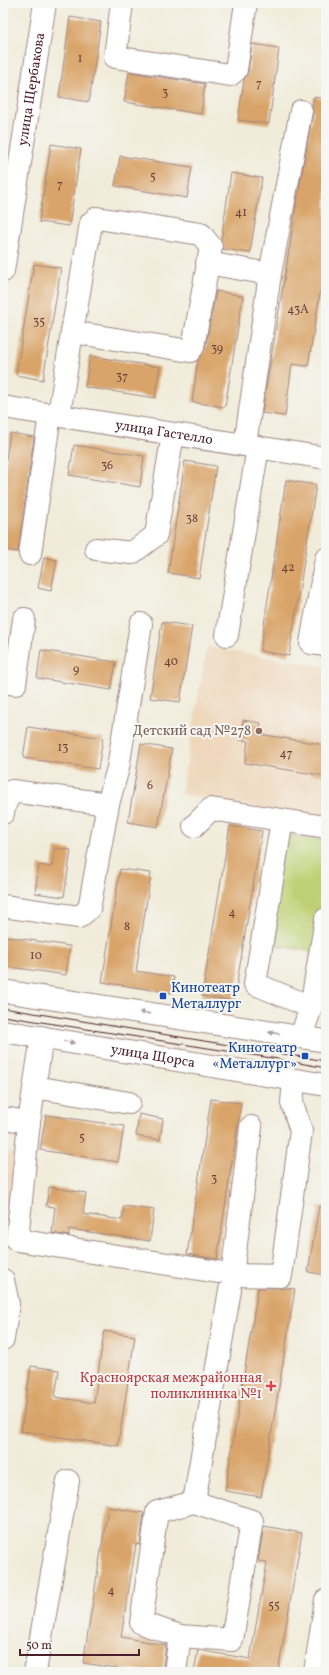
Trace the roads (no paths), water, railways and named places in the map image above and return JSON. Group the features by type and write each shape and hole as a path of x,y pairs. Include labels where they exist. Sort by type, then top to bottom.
{"main road":[{"name":"улица Щербакова","path":"3,271 45,3"},
{"path":"122,3 115,56 230,75 236,70 246,3"},
{"path":"227,635 252,446 270,274 301,111"},
{"path":"30,554 91,223 97,218 200,234 210,247 193,347 190,351 72,332"},
{"path":"207,263 270,274"},
{"name":"улица Гастелло","path":"3,407 326,458"},
{"path":"96,550 132,553 156,535 173,434"},
{"path":"326,559 311,643 326,646"},
{"path":"3,682 15,684 24,619"},
{"path":"3,906 78,917 89,909 108,804 118,768 141,624"},
{"path":"3,813 5,804 12,791 108,804"},
{"path":"194,826 211,809 326,827"},
{"path":"282,820 255,984 311,1007"},
{"path":"301,1037 311,1007 326,919"},
{"path":"3,992 326,1041"},
{"name":"улица Щорса","path":"3,1030 326,1085"},
{"path":"42,1037 29,1122 17,1240 224,1281 194,1502"},
{"path":"251,1127 232,1275 281,1276 301,1131 292,1103 294,1080"},
{"path":"35,1087 129,1103"},
{"path":"3,1118 29,1122"},
{"path":"3,1280 8,1304 3,1339"},
{"path":"34,1672 68,1481"},
{"path":"194,1502 252,1521 232,1640 180,1636 140,1623 157,1512 194,1502"},
{"path":"315,1672 326,1600"},
{"path":"175,1672 180,1636"}],"tram line":[{"path":"3,1008 326,1061"},
{"path":"3,1016 278,1059 326,1068"}],"place":[{"name":"Детский сад №278","path":"259,731"},
{"name":"Кинотеатр Металлург","path":"163,996"},
{"name":"Кинотеатр «Металлург»","path":"305,1056"},
{"name":"Красноярская межрайонная поликлиника №1","path":"271,1386"}]}
